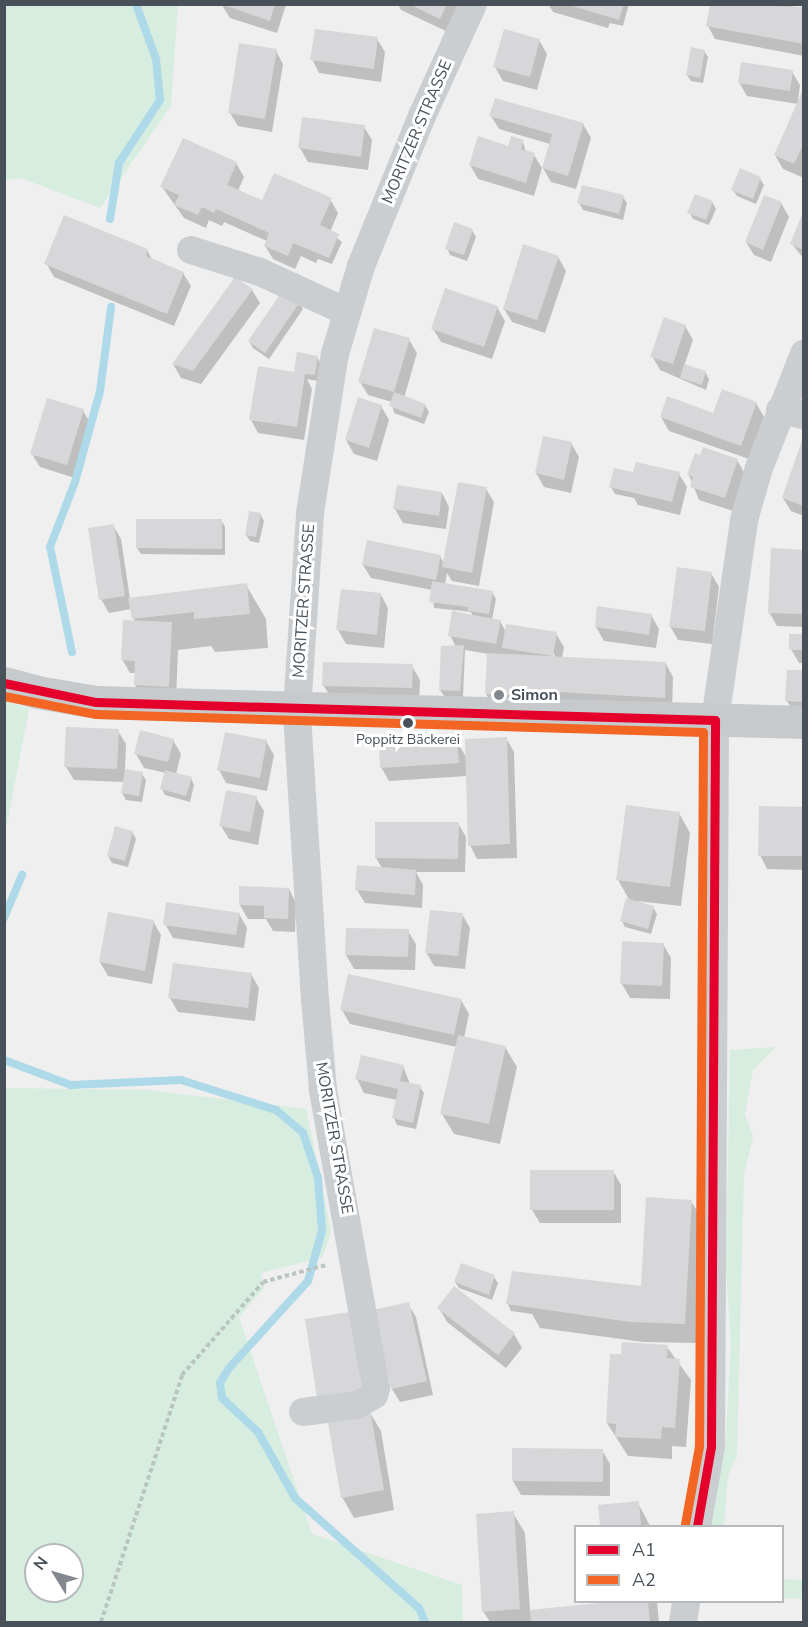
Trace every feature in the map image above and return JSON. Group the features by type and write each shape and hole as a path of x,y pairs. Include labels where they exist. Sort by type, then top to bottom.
{"main road":[{"path":"4,682 37,693 96,702 297,710 804,722"}],"street":[{"name":"MORITZER STRASSE","path":"303,1412 357,1405 374,1395 376,1388 356,1258 322,1080 297,710 310,513 335,354 347,312 422,116 473,4"},
{"path":"190,250 260,272 347,312"},
{"path":"697,1525 711,1447 715,720 744,520 792,412 804,354"},
{"path":"683,1623 686,1603"}],"path":[{"path":"101,1623 182,1375 263,1282 356,1258"}],"green space":[{"path":"4,5 178,5 171,106 100,208 21,178 5,180"},
{"path":"4,701 29,709 5,835"},
{"path":"776,1047 753,1070 745,1114 753,1137 744,1174 737,1455 728,1476 724,1525 711,1525 713,1496 725,1451 731,1344 726,1270 730,1050"},
{"path":"5,1088 147,1090 306,1109 331,1231 323,1257 261,1273 264,1288 239,1317 312,1534 462,1585 463,1622 5,1622"},
{"path":"784,1579 803,1580 803,1599 784,1598"}],"building":[{"path":"221,4 275,4 270,21"},
{"path":"409,4 447,4 440,19"},
{"path":"566,4 624,4 619,20"},
{"path":"710,4 804,7 804,44 706,26"},
{"path":"315,29 378,37 374,69 310,60"},
{"path":"504,29 540,39 530,77 493,67"},
{"path":"239,43 277,49 265,119 228,113"},
{"path":"691,47 705,50 700,78 686,75"},
{"path":"741,62 793,70 790,91 738,83"},
{"path":"804,87 804,143 794,164 774,155"},
{"path":"495,98 584,123 568,176 542,168 552,134 489,116"},
{"path":"302,117 365,125 361,157 298,148"},
{"path":"478,136 508,146 511,136 524,140 521,149 535,153 526,183 469,165"},
{"path":"183,138 237,162 227,185 262,200 274,173 332,198 320,225 339,234 329,258 293,243 288,256 264,246 269,233 216,209 214,213 202,207 198,215 174,205 179,195 160,187"},
{"path":"740,168 761,177 753,199 731,190"},
{"path":"582,185 624,195 619,214 577,203"},
{"path":"695,194 713,201 706,220 687,213"},
{"path":"764,195 782,202 763,250 745,242"},
{"path":"804,212 804,250 790,244"},
{"path":"64,215 148,249 146,256 184,272 167,314 44,264"},
{"path":"454,222 473,229 464,255 445,249"},
{"path":"523,244 559,256 537,320 503,309"},
{"path":"235,277 253,289 193,371 172,364"},
{"path":"445,288 498,306 484,347 431,329"},
{"path":"283,290 300,302 265,353 248,341"},
{"path":"664,317 686,325 673,364 650,357"},
{"path":"374,328 410,338 394,392 358,382"},
{"path":"297,352 318,356 315,375 305,374 297,427 249,420 258,366 294,372"},
{"path":"684,364 706,371 702,385 680,378"},
{"path":"722,389 757,402 741,446 660,417 667,396 713,413"},
{"path":"394,392 426,404 421,418 389,406"},
{"path":"358,397 382,405 369,448 345,440"},
{"path":"47,398 84,409 67,465 30,454"},
{"path":"543,436 572,442 564,480 535,473"},
{"path":"804,437 804,506 782,498"},
{"path":"703,447 738,459 725,498 690,487 693,477 687,475 695,453 700,455"},
{"path":"636,462 680,472 672,502 609,487 614,468 633,472"},
{"path":"458,482 487,487 472,573 442,567"},
{"path":"397,485 442,492 439,516 393,509"},
{"path":"249,511 261,513 256,537 245,535"},
{"path":"136,519 222,519 222,549 136,548"},
{"path":"114,524 125,596 99,600 88,528"},
{"path":"367,540 441,555 436,580 362,565"},
{"path":"771,548 804,550 804,614 768,613"},
{"path":"677,567 712,572 705,631 669,627"},
{"path":"432,581 493,591 489,614 468,611 468,607 429,602"},
{"path":"247,583 250,614 194,619 194,612 132,619 128,598"},
{"path":"341,589 381,593 377,635 336,630"},
{"path":"597,606 652,614 649,635 595,627"},
{"path":"452,611 501,620 496,644 448,636"},
{"path":"123,620 172,622 169,687 134,685 135,661 121,660"},
{"path":"506,624 557,632 553,656 502,648"},
{"path":"789,634 804,634 804,650 789,650"},
{"path":"464,645 460,691 439,690 441,646"},
{"path":"487,653 666,662 665,698 559,692 559,698 485,694"},
{"path":"323,662 413,664 412,688 322,686"},
{"path":"787,670 804,670 804,702 785,701"},
{"path":"66,727 119,729 117,769 64,767"},
{"path":"140,730 174,739 168,762 134,754"},
{"path":"225,732 267,740 260,778 217,770"},
{"path":"507,737 510,844 468,846 465,739"},
{"path":"457,740 459,763 380,768 379,744"},
{"path":"125,769 143,772 139,796 121,793"},
{"path":"165,770 192,777 186,796 160,789"},
{"path":"226,790 257,796 250,832 219,826"},
{"path":"626,805 680,812 670,887 616,880"},
{"path":"759,806 804,807 803,856 758,856"},
{"path":"375,822 459,822 458,859 375,858"},
{"path":"115,826 133,831 125,861 107,856"},
{"path":"357,865 416,870 415,895 355,890"},
{"path":"239,886 289,888 288,919 264,918 264,906 239,905"},
{"path":"626,898 654,906 648,929 620,921"},
{"path":"166,902 240,913 236,935 163,925"},
{"path":"430,910 463,913 458,956 425,953"},
{"path":"108,912 154,920 145,971 99,962"},
{"path":"346,928 409,929 408,957 345,955"},
{"path":"622,941 664,943 662,986 620,984"},
{"path":"173,963 252,973 248,1008 168,998"},
{"path":"348,974 462,999 454,1035 340,1010"},
{"path":"458,1035 506,1046 489,1124 440,1114"},
{"path":"361,1055 404,1065 400,1081 421,1085 413,1123 392,1118 398,1089 355,1079"},
{"path":"530,1170 614,1170 614,1210 530,1210"},
{"path":"646,1197 692,1200 685,1324 630,1322 506,1304 512,1271 641,1286"},
{"path":"461,1263 495,1275 489,1295 454,1282"},
{"path":"454,1286 515,1333 498,1355 437,1308"},
{"path":"409,1302 427,1381 391,1389 373,1310"},
{"path":"350,1312 362,1390 317,1398 305,1319"},
{"path":"622,1342 668,1345 667,1358 680,1359 675,1428 662,1427 661,1439 615,1437 616,1424 606,1423 610,1354 621,1354"},
{"path":"370,1409 384,1490 341,1498 327,1417"},
{"path":"512,1448 603,1449 603,1482 512,1481"},
{"path":"639,1501 641,1525 600,1525 598,1505"},
{"path":"514,1511 520,1609 482,1612 476,1514"},
{"path":"598,1603 648,1603 650,1622 531,1622 530,1610"}],"waterway":[{"path":"110,219 119,163 160,100 156,59 136,4"},
{"path":"72,652 50,547 75,482 100,391 111,307"},
{"path":"4,918 22,875"},
{"path":"4,1060 71,1085 181,1080 276,1110 303,1133 318,1178 322,1231 308,1281 229,1368 220,1383 222,1398 258,1432 295,1498 419,1608 425,1622"}],"transit line":[{"name":"A1","path":"4,683 96,702 715,720"},
{"name":"A2","path":"4,696 96,714 703,732 699,1446 685,1524"},
{"name":"A1","path":"697,1525 711,1447 715,720"}],"place":[{"name":"Simon","path":"499,695"},
{"name":"Poppitz Bäckerei","path":"408,723"}]}
